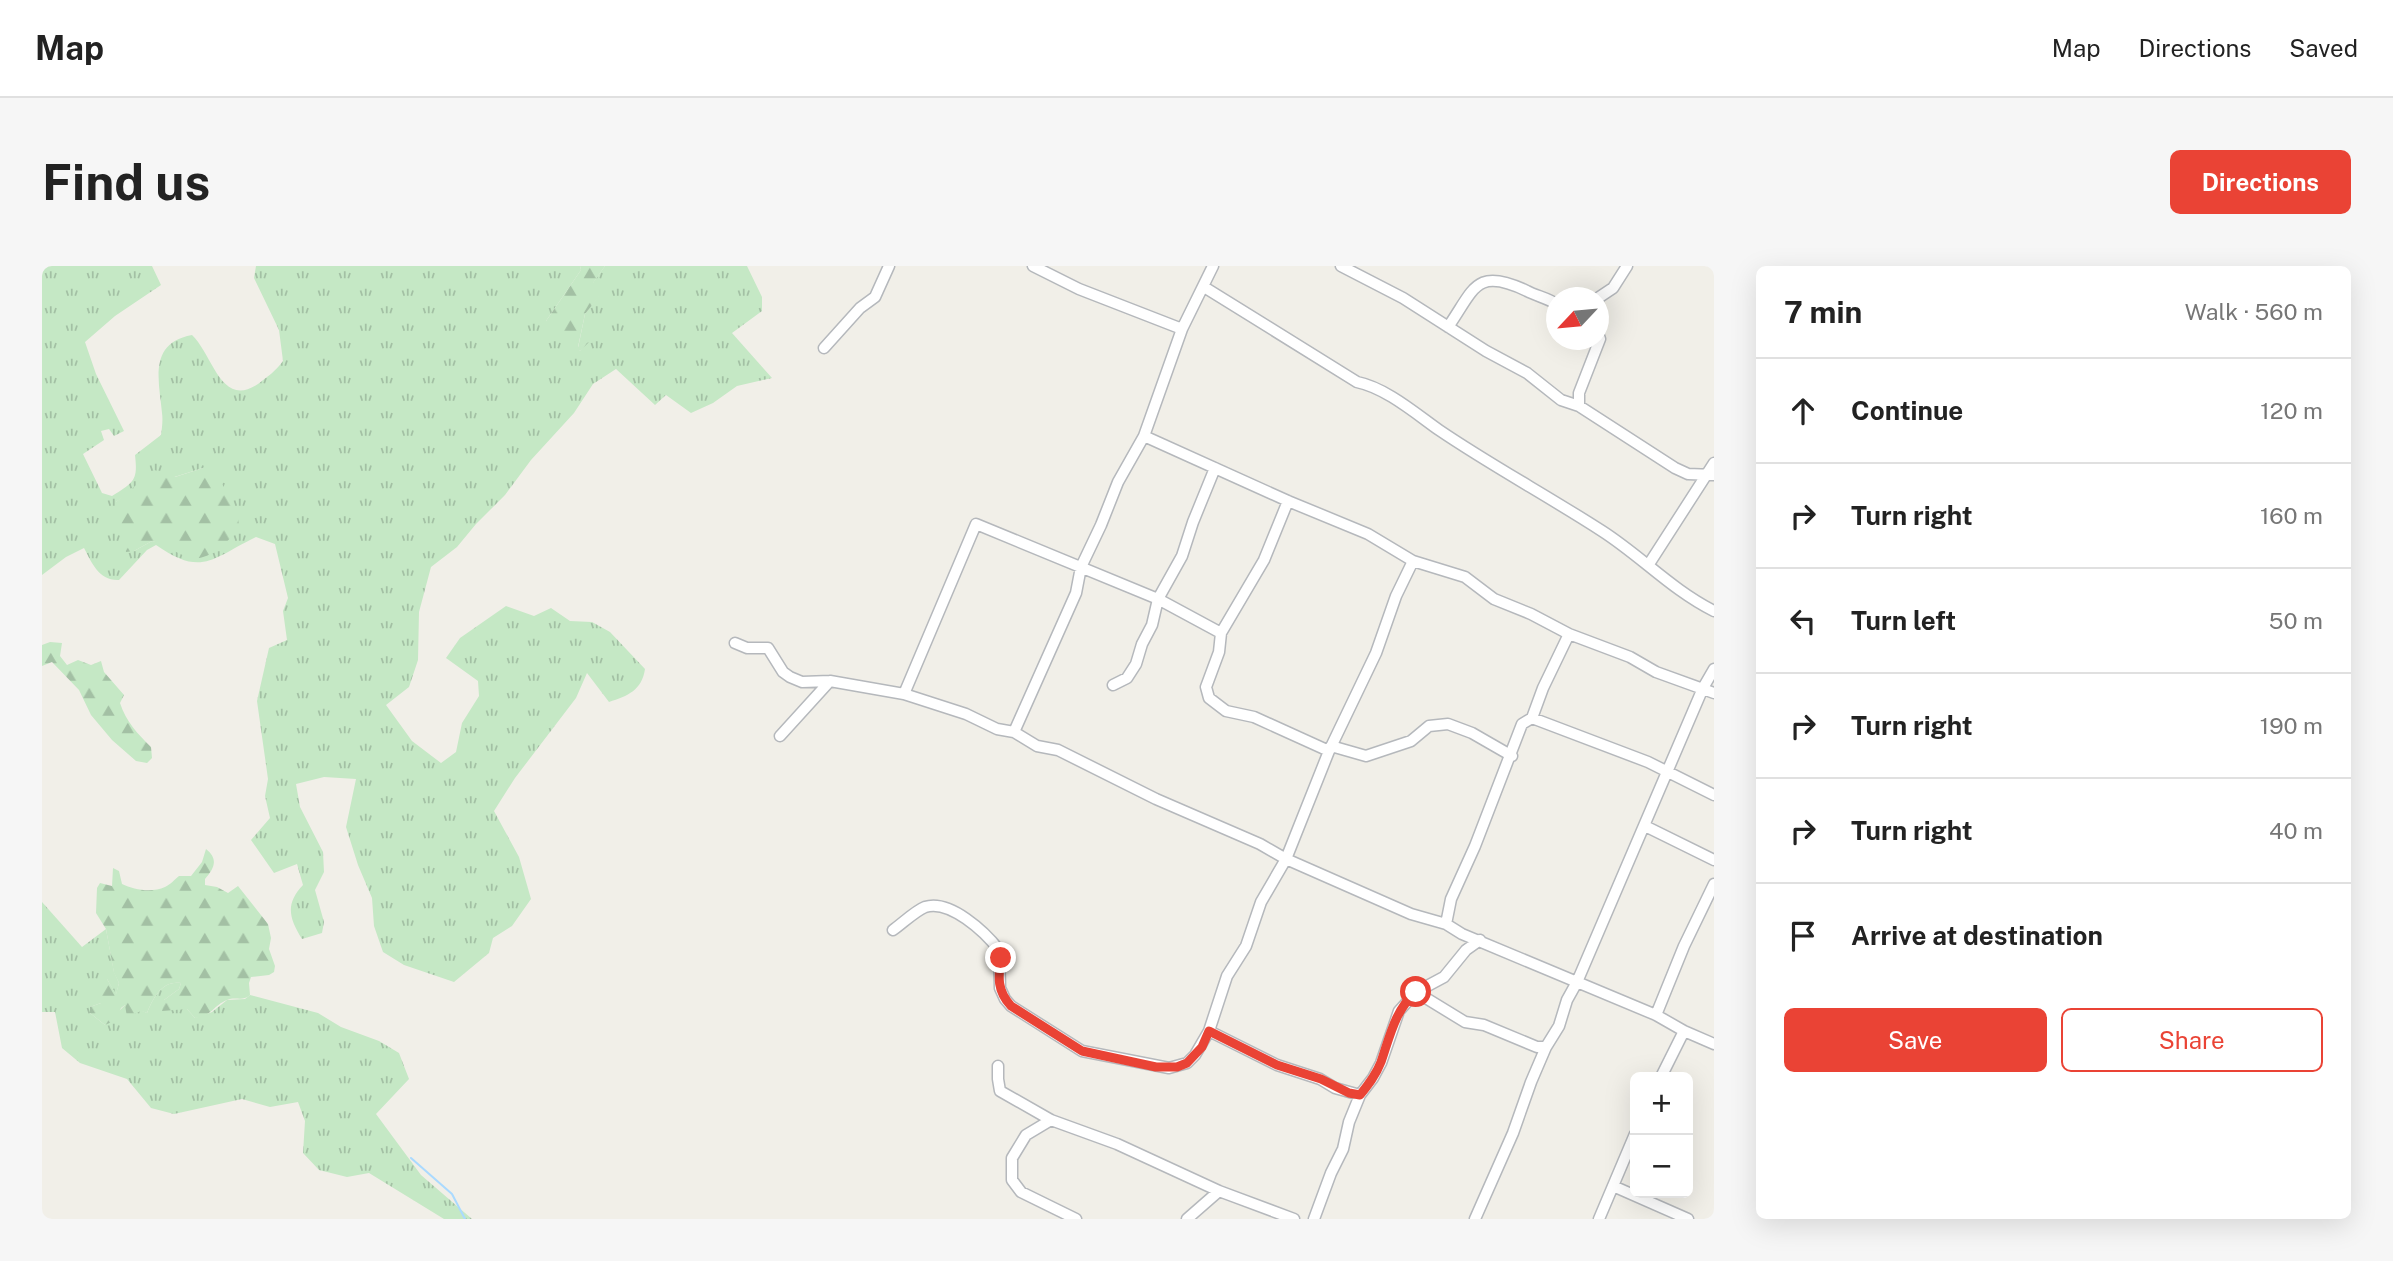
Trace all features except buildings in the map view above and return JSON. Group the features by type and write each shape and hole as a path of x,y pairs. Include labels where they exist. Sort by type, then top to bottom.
{"street":[{"path":"824,348 860,308 875,297 889,266"},
{"path":"1034,266 1079,289 1182,329"},
{"path":"1014,732 1076,593 1080,567 1118,482 1144,436 1182,329 1213,266"},
{"path":"1341,266 1403,298 1527,373 1561,400 1579,406 1675,468 1688,474 1710,475"},
{"path":"1609,291 1627,266"},
{"path":"1448,327 1471,291 1486,281 1495,280 1516,286 1546,300"},
{"path":"1204,288 1357,382 1374,386 1439,430 1604,532 1649,564 1667,582 1714,611"},
{"path":"1579,406 1579,393 1596,350"},
{"path":"1144,436 1368,534 1413,561 1465,577 1494,599 1569,634 1630,657 1656,672 1714,692"},
{"path":"1649,564 1710,475 1714,463"},
{"path":"1114,685 1127,678 1136,664 1152,625 1158,599 1182,556 1215,468"},
{"path":"1288,501 1264,559 1222,633 1219,652 1206,687 1209,698 1226,711 1254,717 1330,749 1366,756 1411,741 1429,726 1448,724 1472,733 1511,756"},
{"path":"904,694 976,524 1158,599 1222,633"},
{"path":"894,930 923,908 936,905 961,916 990,938 999,950 1000,988 1011,1006 1082,1051 1156,1067 1177,1067 1187,1063 1209,1031 1227,975 1246,946 1261,902 1286,859 1330,749 1376,653 1396,596 1413,561"},
{"path":"1446,924 1451,899 1475,846 1522,724 1532,718 1569,634"},
{"path":"735,643 747,648 768,648 783,672 802,682 830,681 904,694 966,714 996,729 1014,732 1037,746 1058,750 1156,799 1260,844 1286,859 1411,914 1446,924 1656,1015 1714,1044"},
{"path":"1475,1219 1513,1133 1546,1047 1559,1026 1567,1000 1703,688 1714,669"},
{"path":"780,736 830,681"},
{"path":"1532,718 1668,772 1714,795"},
{"path":"1644,827 1714,860"},
{"path":"1656,1015 1684,946 1714,884"},
{"path":"1314,1219 1343,1149 1349,1122 1360,1095 1381,1063 1399,1011 1416,992 1444,977 1466,950 1480,940"},
{"path":"1416,992 1465,1022 1484,1025 1537,1047 1546,1047"},
{"path":"1209,1031 1277,1065 1360,1095"},
{"path":"1664,1072 1684,1031"},
{"path":"998,1066 1000,1091 1051,1120 1117,1144 1219,1191 1294,1219"},
{"path":"1051,1120 1026,1135 1012,1158 1012,1180 1021,1192 1076,1219"},
{"path":"1599,1219 1635,1135"},
{"path":"1613,1186 1688,1219"},
{"path":"1186,1219 1219,1191"}],"green space":[{"path":"42,266 152,266 161,285 115,316 85,342 96,374 124,431 114,436 109,429 101,431 104,440 83,454 102,493 112,496 133,480 136,470 135,455 161,435 159,365 168,346 178,339 192,335 226,385 235,390 245,390 258,384 283,361 279,330 254,278 256,266 580,266 581,270 546,321 580,351 585,344 578,348 585,314 600,294 592,284 605,266 747,266 762,297 762,311 732,333 772,378 737,386 713,403 691,413 666,395 655,405 616,369 593,384 574,413 531,460 505,495 457,547 431,567 419,612 418,660 409,687 386,705 412,741 441,763 456,752 462,723 479,696 478,681 446,658 460,638 506,606 534,616 551,608 570,621 592,622 610,632 645,669 641,682 633,691 609,702 587,673 576,698 515,778 494,811 519,857 531,899 512,926 493,938 489,953 454,982 404,965 383,952 374,926 372,898 346,827 356,779 324,777 296,784 300,807 323,852 324,872 315,890 324,922 322,933 302,939 294,924 291,905 303,885 297,864 274,873 251,840 270,818 265,796 268,779 257,701 269,648 287,640 283,611 288,598 275,544 256,537 217,558 196,562 172,555 156,545 147,550 119,580 106,578 101,574 84,548 66,557 42,575","holes":["203,468 162,543 152,541 134,551 116,502 133,490"]},
{"path":"580,266 605,266 593,283 601,294 585,314 578,347 589,342 580,351 547,333 546,321 581,270"},
{"path":"203,468 215,472 238,511 239,530 216,551 202,557 188,557 152,541 134,551 126,552 115,511 116,502 154,470 175,477"},
{"path":"50,642 62,643 60,656 67,665 78,660 91,665 101,661 104,672 124,695 120,703 126,716 151,747 152,758 147,763 136,761 112,740 91,715 79,690 52,662 42,666 42,645"},
{"path":"206,849 213,856 214,864 205,879 205,885 228,893 238,886 268,924 271,938 269,949 275,966 274,972 251,977 250,995 227,1000 201,1017 195,1018 187,1009 162,1011 164,1000 179,989 181,983 174,983 159,991 147,1013 141,1011 127,1017 125,1005 116,1020 105,1025 90,1013 90,1007 101,1003 95,986 101,975 107,979 116,994 119,983 114,973 106,929 96,913 97,888 100,883 112,886 113,868 119,871 122,884 143,890 160,889 179,876 191,876 202,862"},
{"path":"42,902 82,947 106,929 114,972 119,983 116,995 107,979 101,1003 90,1007 90,1013 105,1025 126,1004 147,1013 163,987 181,983 179,989 164,1000 187,1009 195,1018 212,1012 227,1000 245,999 250,995 318,1013 341,1027 379,1041 399,1053 409,1079 376,1114 421,1175 472,1219 444,1219 369,1173 347,1177 319,1170 303,1153 305,1121 298,1102 270,1107 242,1099 174,1114 151,1108 127,1079 80,1063 62,1048 55,1012 42,1012"}],"waterway":[{"path":"411,1158 452,1194 465,1219"}],"route":[{"path":"1001,958 1001,994 1011,1006 1082,1051 1156,1067 1177,1067 1187,1063 1195,1055 1209,1031 1277,1065 1360,1095 1381,1063 1399,1011 1416,992"}]}
